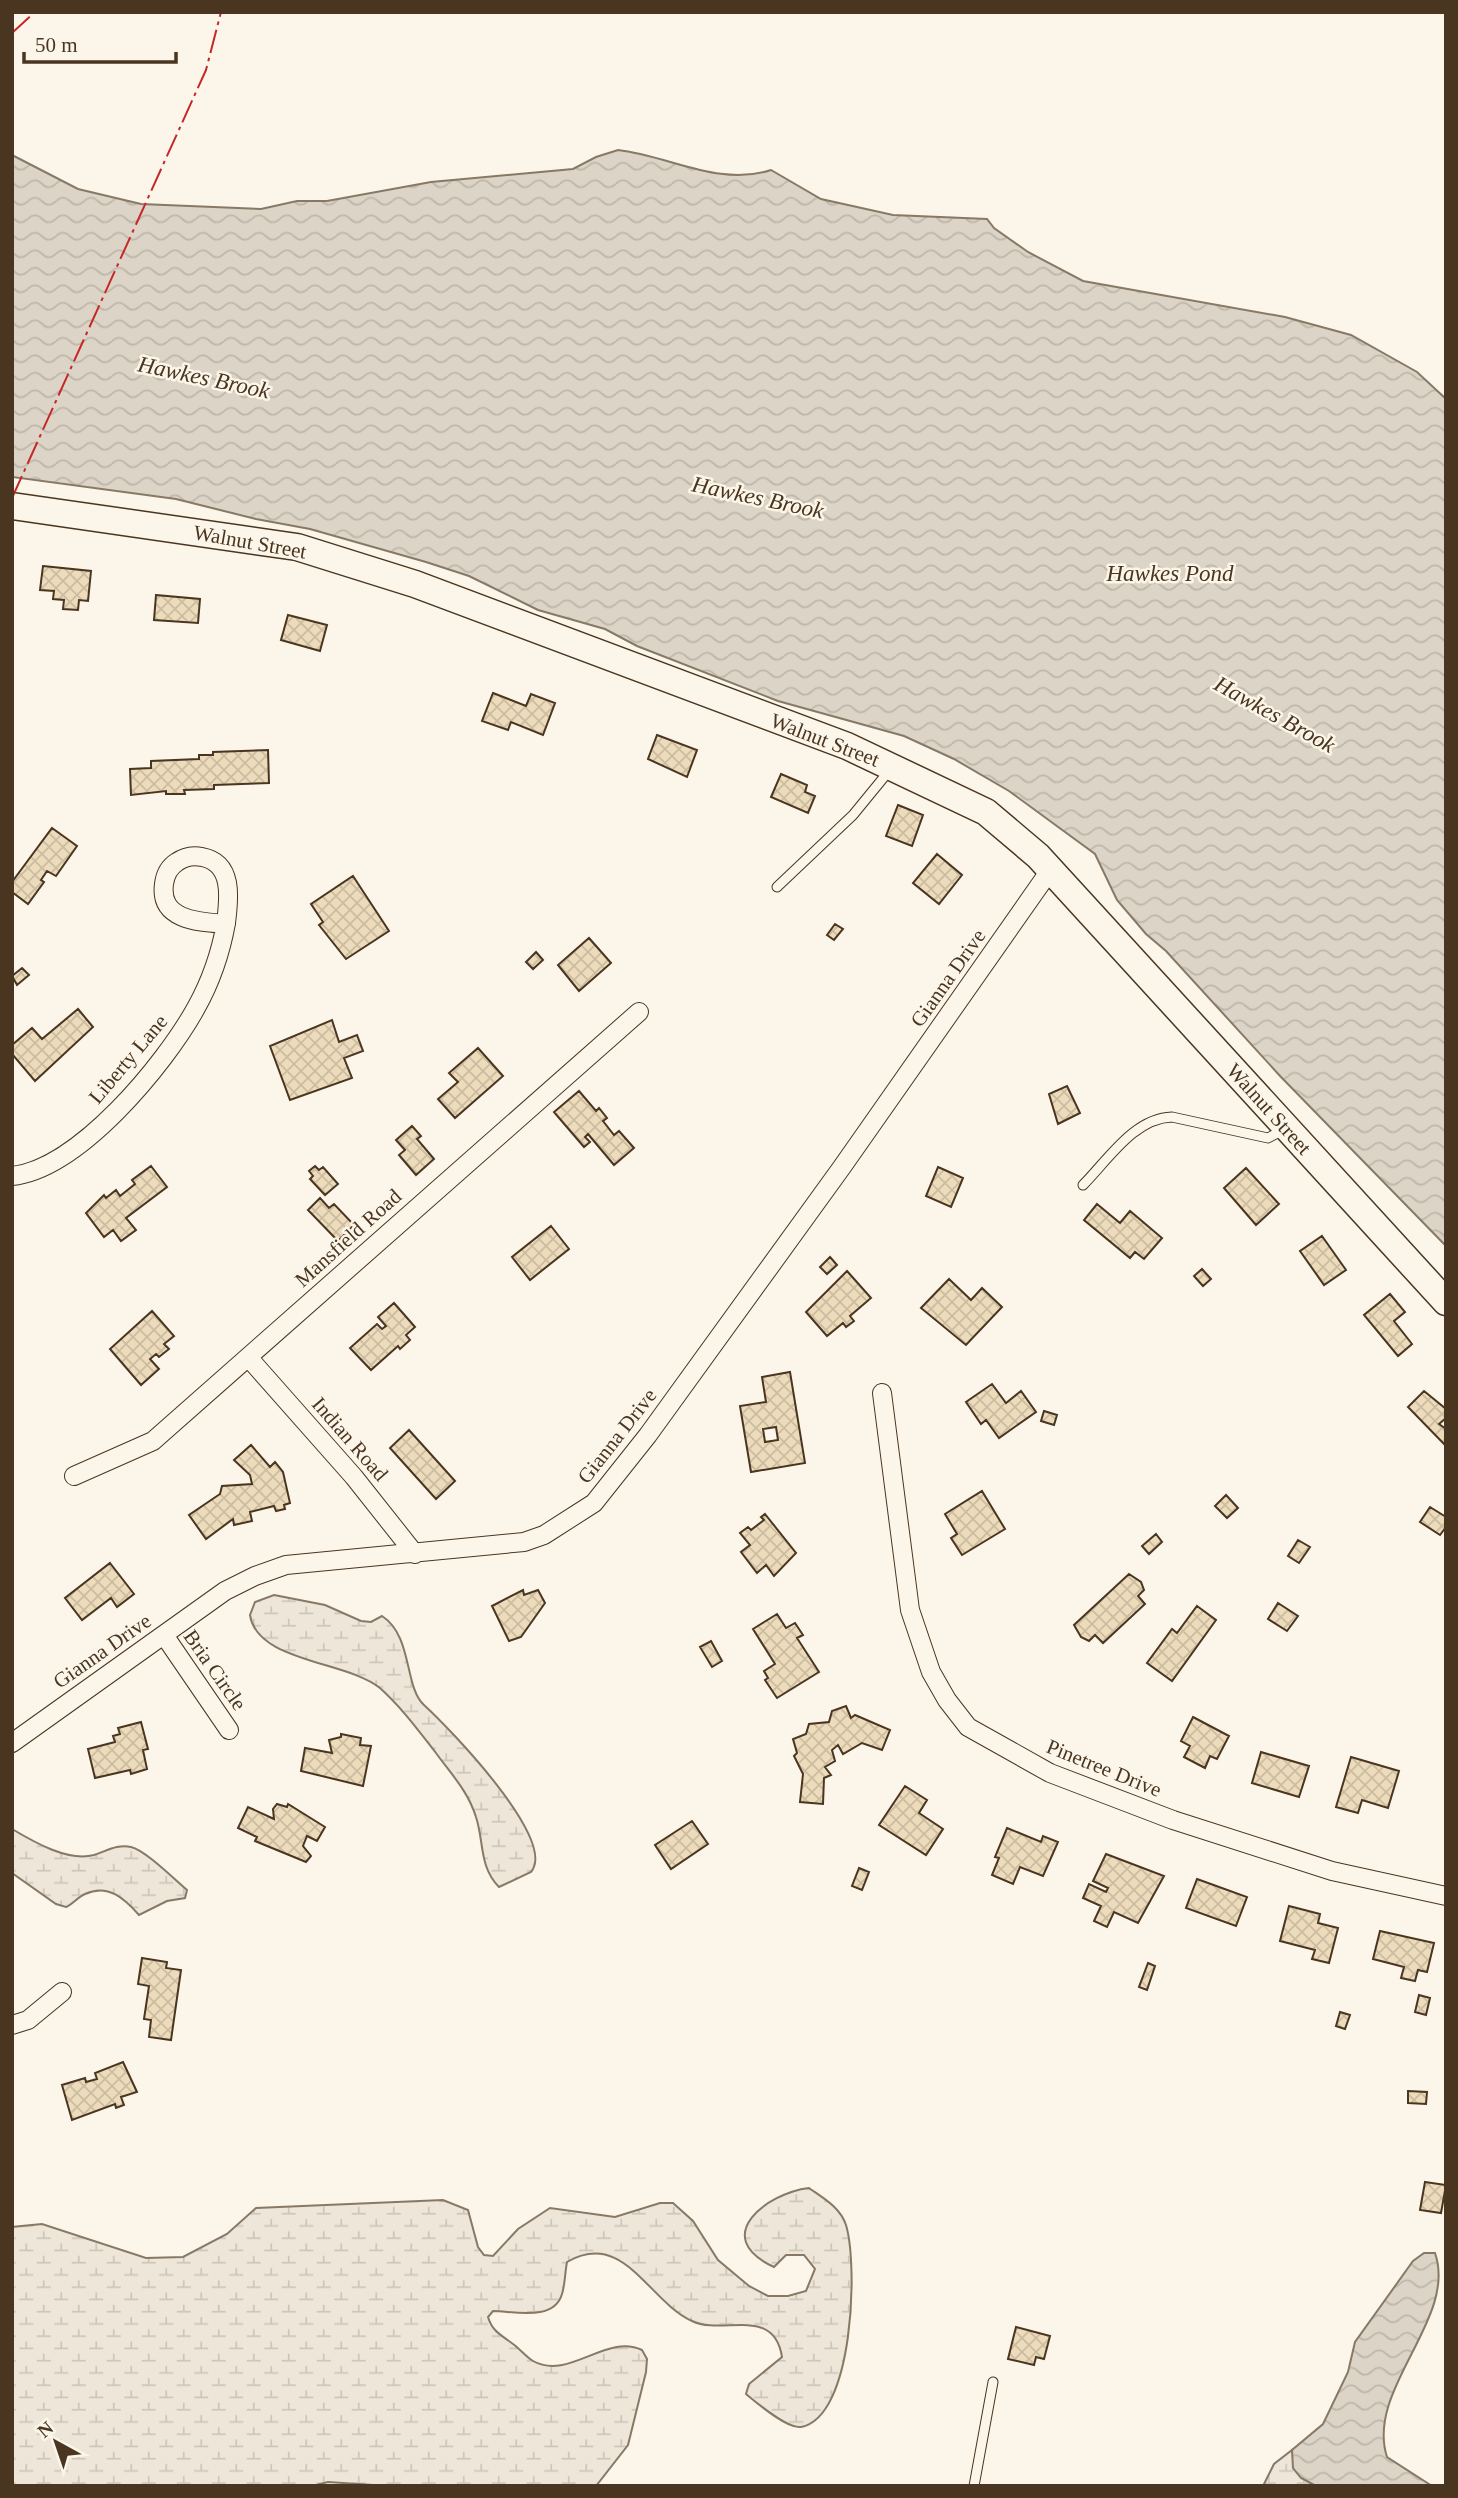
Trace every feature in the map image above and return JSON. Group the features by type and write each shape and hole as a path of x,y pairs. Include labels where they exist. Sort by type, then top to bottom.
{"main road":[{"name":"Walnut Street","path":"12,506 297,547 415,584 847,747 986,812 1051,869 1446,1302"}],"street":[{"name":"Gianna Drive","path":"12,1742 225,1591 255,1576 286,1565 321,1560 415,1554 524,1542 544,1535 594,1503 648,1435 842,1167 1051,869"},
{"name":"Liberty Lane","path":"12,1175 22,1175 74,1151 125,1102 179,1036 197,1007 226,924"},
{"name":"Mansfield Road","path":"74,1476 153,1441 639,1012"},
{"name":"Indian Road","path":"248,1357 354,1477 415,1554"},
{"name":"Pinetree Drive","path":"882,1393 910,1610 931,1672 947,1700 968,1727 1050,1773 1173,1820 1332,1871 1446,1896"},
{"name":"Bria Circle","path":"164,1635 229,1730"},
{"path":"12,2025 28,2020 62,1992"}],"lane":[{"path":"777,887 853,815 892,766"},
{"path":"1083,1185 1144,1124 1160,1118 1172,1117 1268,1138 1286,1128"},
{"path":"974,2486 993,2382"}],"green space":[{"path":"274,1595 325,1605 361,1621 371,1622 382,1616 392,1625 404,1648 418,1697 476,1760 516,1811 529,1836 535,1857 531,1872 499,1887 488,1871 476,1817 464,1791 396,1703 380,1688 347,1672 286,1652 256,1631 250,1615 255,1602"},
{"path":"12,1829 52,1850 73,1856 94,1855 121,1846 137,1849 187,1890 185,1898 167,1901 139,1915 122,1898 101,1890 85,1894 66,1907 56,1904 12,1873"},
{"path":"809,2188 835,2208 846,2225 850,2245 851,2304 842,2369 832,2397 819,2417 801,2427 780,2420 746,2394 749,2384 782,2357 777,2341 769,2332 746,2325 704,2325 692,2321 676,2311 620,2261 604,2254 587,2254 567,2262 562,2294 558,2303 551,2308 532,2313 493,2311 488,2317 501,2335 530,2359 547,2366 574,2362 615,2347 628,2346 642,2350 647,2359 646,2372 628,2445 596,2486 388,2486 328,2482 312,2486 12,2486 12,2227 42,2224 146,2258 183,2257 227,2234 256,2208 443,2200 468,2210 478,2247 484,2255 493,2256 518,2229 550,2208 615,2217 660,2203 673,2203 693,2221 718,2260 749,2286 768,2296 788,2296 806,2291 815,2269 804,2255 786,2255 774,2267 755,2255 746,2243 745,2230 751,2218 762,2207 777,2198"},
{"path":"1292,2450 1300,2471 1316,2486 1263,2486 1274,2464"}],"water":[{"name":"Hawkes Pond","path":"618,150 713,173 752,174 771,170 821,199 893,215 987,219 994,228 1028,252 1083,281 1285,317 1351,335 1417,372 1446,399 1446,1246 1281,1077 1166,951 1146,934 1117,900 1095,854 1009,791 954,759 904,736 778,701 637,646 605,629 538,610 469,576 426,562 310,529 176,499 12,477 12,155 78,189 141,204 261,209 297,201 327,201 431,182 573,169 596,157"},
{"path":"1424,2253 1435,2253 1439,2278 1434,2303 1388,2406 1384,2431 1387,2457 1432,2486 1316,2486 1301,2478 1293,2468 1292,2450 1323,2424 1348,2372 1355,2342 1413,2261"}],"building":[{"path":"43,566 91,571 88,601 79,600 78,610 63,609 64,600 53,599 54,591 40,590"},
{"path":"156,595 200,599 198,623 154,620"},
{"path":"288,615 327,625 320,651 281,640"},
{"path":"493,693 526,706 531,694 555,703 543,735 511,722 508,730 482,721"},
{"path":"657,735 697,750 687,777 648,759"},
{"path":"268,750 269,783 214,785 214,789 184,790 185,794 166,794 166,791 131,795 130,769 151,768 151,761 199,759 199,755 213,755 213,752"},
{"path":"781,774 807,785 805,792 815,796 808,813 771,797"},
{"path":"898,805 923,815 912,846 886,836"},
{"path":"52,828 77,846 56,876 47,871 41,880 44,882 28,904 12,892 12,882"},
{"path":"937,854 962,875 939,904 913,883"},
{"path":"353,876 389,931 346,959 319,925 323,922 311,904"},
{"path":"835,924 843,929 834,940 827,935"},
{"path":"589,938 611,963 579,991 558,965"},
{"path":"536,952 543,960 533,969 526,962"},
{"path":"22,968 29,975 17,985 12,976"},
{"path":"78,1009 93,1027 35,1081 12,1054 12,1045 32,1028 42,1039"},
{"path":"332,1020 339,1042 357,1035 363,1051 344,1058 352,1078 290,1100 270,1046"},
{"path":"478,1048 503,1076 455,1118 438,1099 458,1082 449,1073"},
{"path":"1067,1086 1080,1113 1058,1124 1049,1094"},
{"path":"579,1091 596,1111 599,1108 607,1118 603,1121 614,1135 619,1131 634,1148 614,1165 588,1134 585,1137 590,1142 584,1147 554,1112"},
{"path":"412,1126 421,1136 417,1139 434,1159 416,1175 399,1155 405,1150 396,1140"},
{"path":"151,1166 167,1187 126,1218 136,1230 121,1241 113,1230 104,1237 86,1213 104,1195 106,1198 116,1190 120,1196 135,1184 132,1180"},
{"path":"315,1166 319,1170 323,1167 338,1184 325,1195 310,1179 313,1176 309,1171"},
{"path":"938,1167 963,1178 951,1207 926,1196"},
{"path":"1246,1168 1279,1204 1256,1225 1224,1188"},
{"path":"320,1198 329,1208 334,1204 354,1225 338,1241 308,1210"},
{"path":"1097,1204 1120,1223 1130,1211 1162,1238 1144,1259 1135,1252 1130,1258 1084,1220"},
{"path":"551,1226 569,1249 530,1280 512,1257"},
{"path":"1322,1236 1346,1270 1324,1285 1300,1251"},
{"path":"830,1257 837,1265 827,1274 820,1267"},
{"path":"1202,1269 1211,1279 1203,1286 1194,1276"},
{"path":"847,1271 871,1298 850,1316 854,1321 846,1327 843,1323 827,1336 806,1312"},
{"path":"949,1279 971,1300 982,1288 1002,1307 966,1345 921,1308"},
{"path":"1390,1294 1405,1312 1394,1321 1412,1344 1398,1356 1364,1315"},
{"path":"394,1303 415,1327 406,1335 410,1340 400,1349 398,1346 371,1370 350,1348 377,1324 382,1329 386,1326 378,1317"},
{"path":"152,1311 174,1336 164,1344 169,1349 159,1357 156,1354 150,1359 159,1369 141,1385 110,1349"},
{"path":"790,1372 805,1463 751,1472 740,1406 766,1402 762,1377","holes":["776,1427 778,1440 765,1442 763,1429"]},
{"path":"992,1384 1006,1403 1021,1391 1036,1412 999,1438 986,1420 981,1424 966,1402"},
{"path":"1424,1391 1446,1409 1446,1418 1439,1424 1446,1429 1446,1446 1408,1407"},
{"path":"1044,1411 1057,1415 1054,1425 1041,1421"},
{"path":"409,1430 455,1481 436,1499 390,1448"},
{"path":"251,1445 270,1467 275,1462 283,1472 290,1503 284,1505 285,1509 276,1511 274,1506 250,1512 252,1521 234,1525 233,1519 206,1539 189,1515 220,1494 222,1486 252,1484 250,1475 234,1460"},
{"path":"982,1491 1005,1529 962,1555 951,1538 957,1534 945,1514"},
{"path":"1226,1495 1238,1508 1227,1518 1215,1506"},
{"path":"1430,1507 1446,1517 1446,1527 1440,1535 1420,1522"},
{"path":"765,1514 796,1553 774,1576 766,1565 757,1573 741,1552 750,1545 740,1533 748,1527 751,1530 764,1520 761,1517"},
{"path":"1156,1534 1162,1542 1149,1554 1142,1546"},
{"path":"1298,1540 1310,1547 1299,1563 1288,1556"},
{"path":"110,1563 134,1594 117,1607 111,1598 82,1620 65,1598"},
{"path":"1129,1574 1141,1582 1144,1590 1138,1596 1145,1604 1103,1643 1095,1635 1089,1641 1081,1637 1074,1625"},
{"path":"523,1590 524,1595 538,1590 545,1603 521,1637 509,1641 492,1606"},
{"path":"1278,1603 1298,1616 1287,1631 1268,1619"},
{"path":"1197,1606 1216,1620 1172,1681 1147,1663 1172,1629 1177,1633"},
{"path":"777,1614 786,1628 795,1623 803,1635 797,1638 819,1672 777,1698 765,1680 768,1678 764,1671 775,1664 753,1629"},
{"path":"711,1641 722,1661 712,1667 700,1647"},
{"path":"846,1706 851,1718 855,1715 890,1730 882,1750 862,1743 843,1754 838,1745 832,1750 835,1761 825,1767 831,1775 824,1778 823,1804 800,1802 803,1774 794,1756 797,1753 793,1739 806,1734 809,1724 829,1722 832,1711"},
{"path":"1193,1717 1229,1736 1217,1759 1210,1756 1205,1768 1184,1757 1190,1746 1181,1741"},
{"path":"141,1722 148,1749 143,1750 147,1769 131,1774 130,1770 95,1778 88,1749 115,1742 113,1736 120,1734 118,1728"},
{"path":"341,1734 361,1738 360,1745 371,1746 363,1786 301,1771 305,1748 332,1753 329,1740 341,1737"},
{"path":"1261,1752 1309,1766 1299,1797 1252,1783"},
{"path":"1351,1757 1399,1771 1388,1808 1362,1800 1358,1813 1336,1807"},
{"path":"905,1786 927,1800 919,1813 943,1829 926,1855 879,1825"},
{"path":"277,1804 287,1807 288,1804 325,1827 317,1841 307,1836 303,1846 311,1856 306,1862 255,1841 257,1837 238,1828 248,1807 274,1819 273,1809"},
{"path":"692,1821 708,1844 671,1869 655,1845"},
{"path":"1007,1828 1041,1842 1043,1836 1058,1842 1043,1876 1020,1867 1013,1884 992,1875 999,1858 995,1857"},
{"path":"1106,1854 1164,1876 1138,1923 1114,1912 1107,1927 1094,1921 1101,1906 1083,1898 1089,1884 1106,1892 1108,1888 1093,1881"},
{"path":"859,1868 869,1872 862,1890 852,1886"},
{"path":"1197,1879 1247,1897 1236,1926 1186,1908"},
{"path":"1289,1906 1320,1914 1318,1923 1338,1928 1329,1963 1312,1959 1315,1950 1280,1941"},
{"path":"1380,1931 1434,1943 1427,1972 1418,1970 1415,1981 1401,1978 1404,1967 1373,1959"},
{"path":"142,1958 167,1962 166,1968 181,1970 171,2040 149,2037 151,2020 144,2019 149,1986 138,1984"},
{"path":"1148,1963 1155,1966 1147,1990 1139,1987"},
{"path":"1419,1995 1430,1998 1426,2015 1415,2012"},
{"path":"1340,2012 1350,2015 1345,2029 1336,2026"},
{"path":"123,2062 137,2092 121,2097 124,2105 116,2108 115,2104 72,2120 62,2085 85,2078 86,2082 97,2079 95,2073"},
{"path":"1408,2091 1427,2092 1426,2104 1408,2103"},
{"path":"1425,2182 1446,2185 1441,2213 1420,2210"},
{"path":"1016,2327 1050,2336 1044,2359 1036,2357 1034,2365 1008,2359"}],"power":[{"path":"12,33 35,12"},
{"path":"12,498 206,70 221,12"}],"water label":[{"name":"Hawkes Brook","path":"204,377"},
{"name":"Hawkes Brook","path":"758,497"},
{"name":"Hawkes Brook","path":"1275,714"}]}
